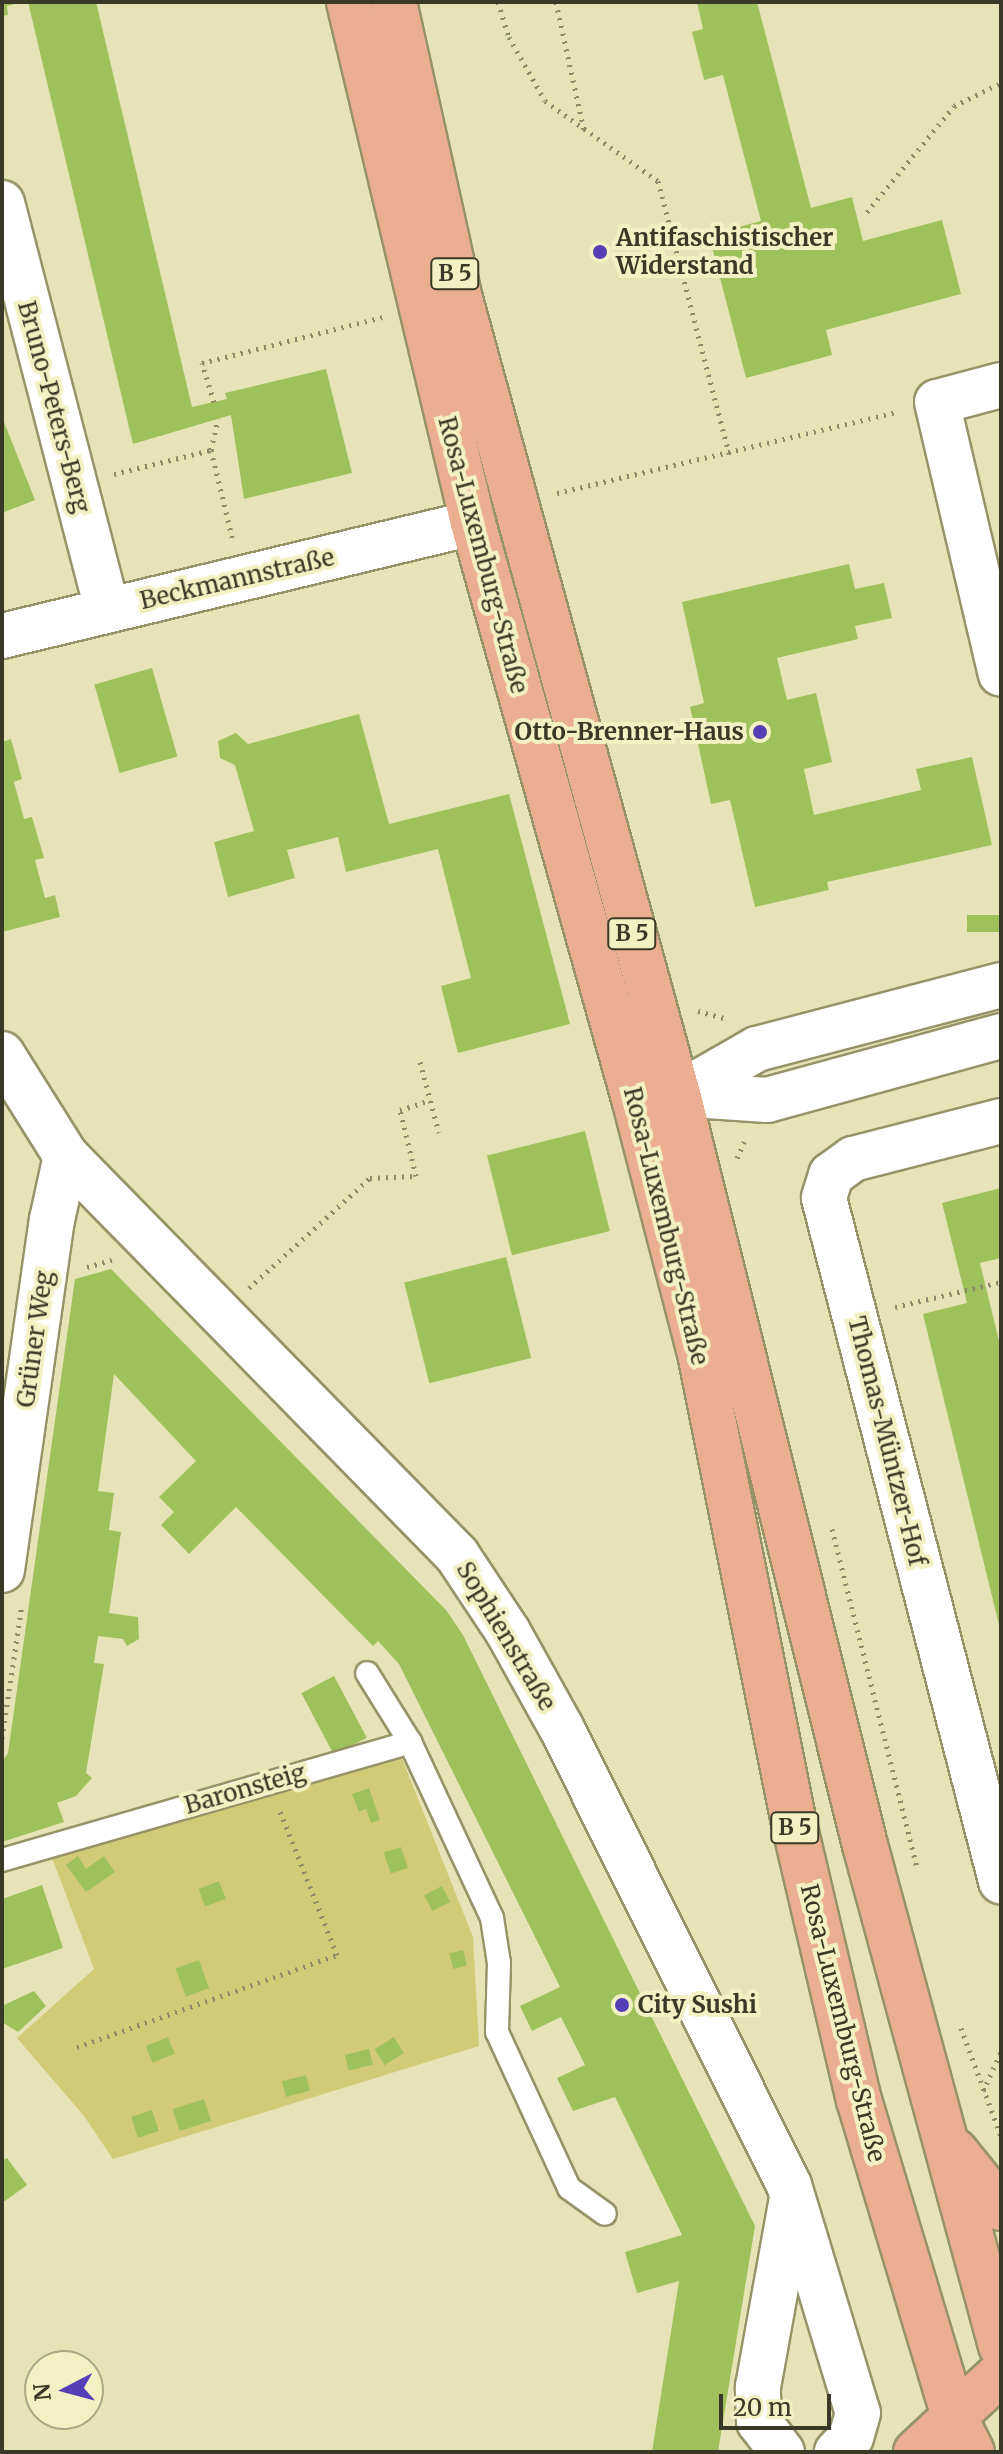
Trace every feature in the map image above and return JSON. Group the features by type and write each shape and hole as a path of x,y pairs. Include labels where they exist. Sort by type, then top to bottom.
{"main road":[{"name":"Rosa-Luxemburg-Straße","path":"349,2 419,308 473,523 635,1102 701,1358 796,1832 859,2100 953,2414 972,2452"},
{"name":"Rosa-Luxemburg-Straße","path":"394,2 460,299 678,1094 937,2125 1001,2346"},
{"path":"473,523 505,527 525,544"},
{"path":"937,2125 1001,2208"},
{"path":"916,2452 953,2414 1001,2373"}],"street":[{"name":"Bruno-Peters-Berg","path":"2,203 107,610"},
{"path":"1001,385 937,402 1001,674"},
{"name":"Beckmannstraße","path":"2,636 473,523"},
{"path":"678,1094 757,1049 1001,985"},
{"path":"635,1102 678,1094 767,1100 1001,1036"},
{"name":"Sophienstraße","path":"2,1054 66,1156 457,1555 481,1589 562,1729 792,2196 858,2413 851,2437 837,2452"},
{"name":"Thomas-Müntzer-Hof","path":"1001,1121 853,1159 831,1175 824,1198 1001,1881"},
{"name":"Grüner Weg","path":"2,1570 52,1220 66,1156"},
{"path":"782,2452 759,2422 758,2387 792,2196"}],"lane":[{"path":"367,1673 410,1742 492,1918 499,1963 497,2032 569,2188 605,2214"},
{"name":"Baronsteig","path":"2,1860 410,1742"}],"path":[{"path":"498,2 509,37 545,101 658,181 729,454"},
{"path":"556,2 585,132"},
{"path":"867,212 954,106 1001,83"},
{"path":"214,402 202,363 419,308"},
{"path":"557,493 937,402"},
{"path":"218,419 211,450 242,577"},
{"path":"75,484 211,450"},
{"path":"420,1062 439,1133"},
{"path":"220,1314 370,1178 416,1176 400,1110 430,1100"},
{"path":"855,1317 1001,1282"},
{"path":"77,2047 337,1955 268,1782"},
{"path":"1001,2052 982,2092 1001,2136"}],"shaded area":[{"path":"401,1756 473,1937 479,2046 113,2159 84,2116 17,2038 94,1969 51,1855"}],"building":[{"path":"2,2 20,3 7,6 8,15 2,16"},
{"path":"28,2 96,2 192,407 227,399 225,393 326,369 352,473 244,499 231,415 133,444"},
{"path":"697,2 757,2 811,208 852,197 863,241 942,220 961,294 826,330 832,355 746,378 709,235 761,221 723,75 704,80 692,32 703,29"},
{"path":"2,417 35,500 2,513"},
{"name":"Otto-Brenner-Haus","path":"849,564 855,589 884,583 892,618 855,626 858,639 777,658 787,700 816,693 832,762 804,769 814,815 921,790 916,769 972,757 992,845 827,882 829,890 755,907 730,800 711,804 690,707 704,703 682,602"},
{"path":"152,668 177,756 120,773 94,685"},
{"path":"359,714 389,824 509,794 570,1024 458,1053 441,986 471,978 438,849 346,872 338,837 287,850 295,878 228,897 214,842 254,831 235,765 220,758 218,741 236,733 248,744"},
{"path":"11,739 22,779 14,782 24,819 32,817 44,858 35,860 45,898 55,895 60,917 2,932 2,742"},
{"path":"967,915 1001,915 1001,932 967,932"},
{"path":"585,1131 610,1231 512,1255 487,1155"},
{"path":"1001,1188 1001,1258 980,1263 1001,1349 1000,1629 923,1314 967,1303 942,1203"},
{"path":"506,1257 531,1358 429,1383 404,1282"},
{"path":"111,1269 446,1610 463,1635 755,2226 718,2452 652,2452 679,2281 637,2293 625,2252 682,2235 615,2097 573,2111 557,2078 585,2065 561,2017 532,2031 520,2006 560,1987 399,1664 378,1641 373,1646 236,1507 189,1554 161,1525 174,1512 159,1497 196,1461 114,1374 98,1491 114,1493 109,1530 121,1532 109,1613 138,1617 139,1639 127,1646 123,1639 98,1636 94,1663 104,1664 86,1773 92,1778 76,1796 57,1803 64,1822 2,1842 2,1762 8,1753 75,1279"},
{"path":"334,1676 367,1738 334,1755 301,1693"},
{"path":"369,1788 380,1820 371,1823 366,1809 359,1812 352,1794"},
{"path":"401,1847 408,1868 391,1873 384,1853"},
{"path":"78,1856 86,1869 104,1856 115,1872 86,1892 66,1865"},
{"path":"219,1881 226,1899 205,1907 198,1889"},
{"path":"42,1885 63,1948 2,1969 2,1899"},
{"path":"442,1886 450,1902 432,1911 424,1895"},
{"path":"463,1950 467,1966 453,1969 449,1953"},
{"path":"199,1960 209,1988 186,1997 176,1969"},
{"path":"34,1991 46,2006 18,2032 2,2022 2,2006"},
{"path":"168,2037 175,2054 152,2063 146,2046"},
{"path":"394,2037 404,2053 385,2065 374,2049"},
{"path":"369,2049 373,2065 349,2071 345,2055"},
{"path":"306,2075 310,2090 286,2097 282,2081"},
{"path":"204,2099 211,2121 180,2131 173,2109"},
{"path":"152,2110 159,2131 138,2138 131,2117"},
{"path":"7,2158 27,2185 2,2203 2,2161"}],"place":[{"name":"Antifaschistischer Widerstand","path":"600,252"},
{"name":"Otto-Brenner-Haus","path":"760,732"},
{"name":"City Sushi","path":"622,2005"}]}
